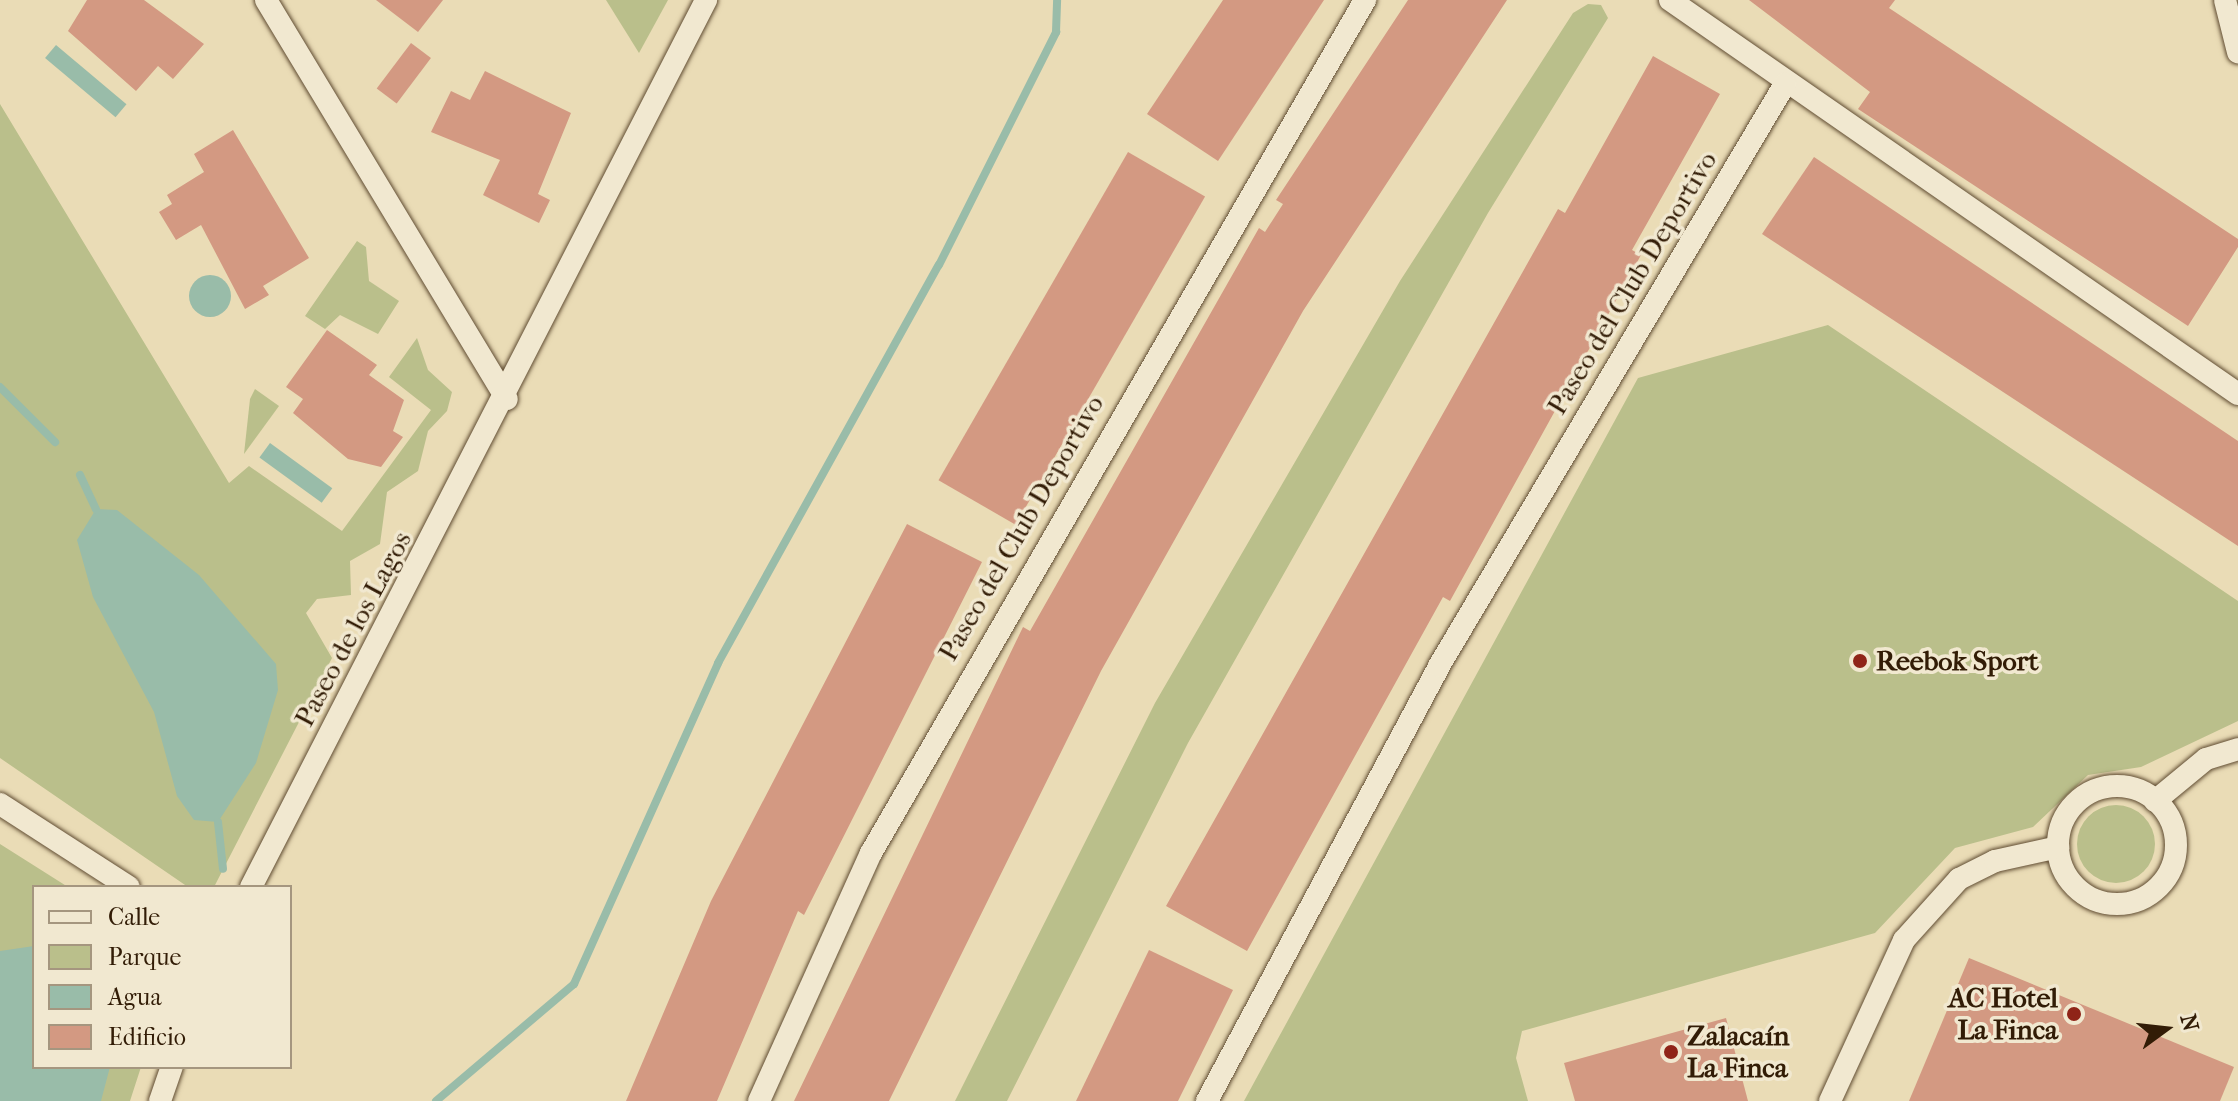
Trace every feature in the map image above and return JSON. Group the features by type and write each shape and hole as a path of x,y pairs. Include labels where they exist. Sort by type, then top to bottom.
{"street":[{"path":"266,0 507,399"},
{"name":"Paseo de los Lagos","path":"252,885 507,399 706,0"},
{"name":"Paseo del Club Deportivo","path":"759,1101 871,853 1365,0"},
{"path":"1670,0 1785,84 2238,394"},
{"path":"2225,0 2238,52"},
{"name":"Paseo del Club Deportivo","path":"1207,1101 1439,666 1785,84"},
{"path":"2155,801 2206,759 2238,749"},
{"path":"2100,788 2129,788 2155,801 2175,849 2165,880 2143,899 2104,904 2086,896 2072,883 2058,847 2069,810 2100,788"},
{"path":"0,804 126,885"},
{"path":"1830,1101 1904,940 1940,899 1959,879 1995,861 2058,847"},
{"path":"160,1101 171,1069"}],"green space":[{"path":"606,0 668,0 639,53"},
{"path":"1588,4 1601,5 1608,18 1488,213 1188,743 1007,1101 955,1101 1155,703 1400,281 1573,13"},
{"path":"0,104 229,483 249,466 342,531 431,410 389,377 417,338 428,370 452,392 447,411 428,431 418,471 387,492 380,544 350,561 351,595 317,599 306,613 332,658 215,885 185,885 0,758"},
{"path":"357,241 366,247 369,281 399,301 378,334 340,315 325,329 305,316"},
{"name":"Reebok Sport","path":"1828,325 2238,601 2238,721 2141,767 2088,775 2033,827 1955,848 1875,933 1522,1031 1516,1058 1528,1101 1244,1101 1638,378"},
{"path":"255,389 279,406 244,454 250,399"},
{"path":"2116,805 2131,808 2144,816 2152,829 2155,844 2152,859 2144,872 2131,880 2116,883 2101,880 2088,872 2080,859 2077,844 2080,829 2088,816 2101,808"},
{"path":"0,844 65,885 32,885 32,1069 140,1069 130,1101 0,1101"}],"water":[{"path":"56,45 126,104 116,117 45,58"},
{"path":"210,275 225,281 231,296 225,311 210,317 195,311 189,296 195,281"},
{"path":"270,443 332,488 322,503 259,458"},
{"path":"96,509 117,510 199,575 276,664 278,690 256,763 218,822 194,820 177,796 154,712 93,597 77,540"},
{"path":"32,946 32,1069 109,1069 101,1101 0,1101 0,951"}],"building":[{"path":"87,0 144,0 204,44 173,79 158,66 136,91 68,31"},
{"path":"376,0 443,0 418,32"},
{"path":"1223,0 1324,0 1218,161 1147,114"},
{"path":"1408,0 1507,0 1303,311 1101,671 889,1101 794,1101 1023,627 1030,631 1259,228 1265,232 1283,204 1276,200"},
{"path":"1749,0 1895,0 1889,8 2238,239 2238,247 2188,326 1858,109 1870,92"},
{"path":"411,43 431,58 397,104 377,89"},
{"path":"1653,56 1720,94 1632,250 1641,255 1450,601 1443,597 1247,951 1166,906 1558,209 1565,213"},
{"path":"485,71 571,113 538,194 550,200 539,223 483,195 500,160 431,132 451,91 470,100"},
{"path":"233,130 309,258 263,286 269,295 245,309 201,225 176,240 159,212 172,204 167,195 204,172 194,154"},
{"path":"1128,152 1205,196 1016,525 938,480"},
{"path":"1814,157 2238,441 2238,546 1762,234"},
{"path":"327,330 377,365 369,375 404,400 393,431 403,437 381,467 348,459 293,413 303,399 286,387"},
{"path":"907,524 982,562 804,915 798,911 717,1101 626,1101 711,901"},
{"path":"1149,950 1233,990 1178,1101 1076,1101"},
{"path":"1969,958 2234,1067 2220,1101 1909,1101"},
{"name":"Zalacaín La Finca","path":"1726,1018 1748,1101 1575,1101 1564,1063"}],"waterway":[{"path":"436,1101 574,984 718,663 939,265 1056,32 1057,0"},
{"path":"0,387 55,442"},
{"path":"80,475 96,509"},
{"path":"218,822 223,869"}],"place":[{"name":"Reebok Sport","path":"1860,661"},
{"name":"AC Hotel La Finca","path":"2074,1014"},
{"name":"Zalacaín La Finca","path":"1671,1052"}]}
